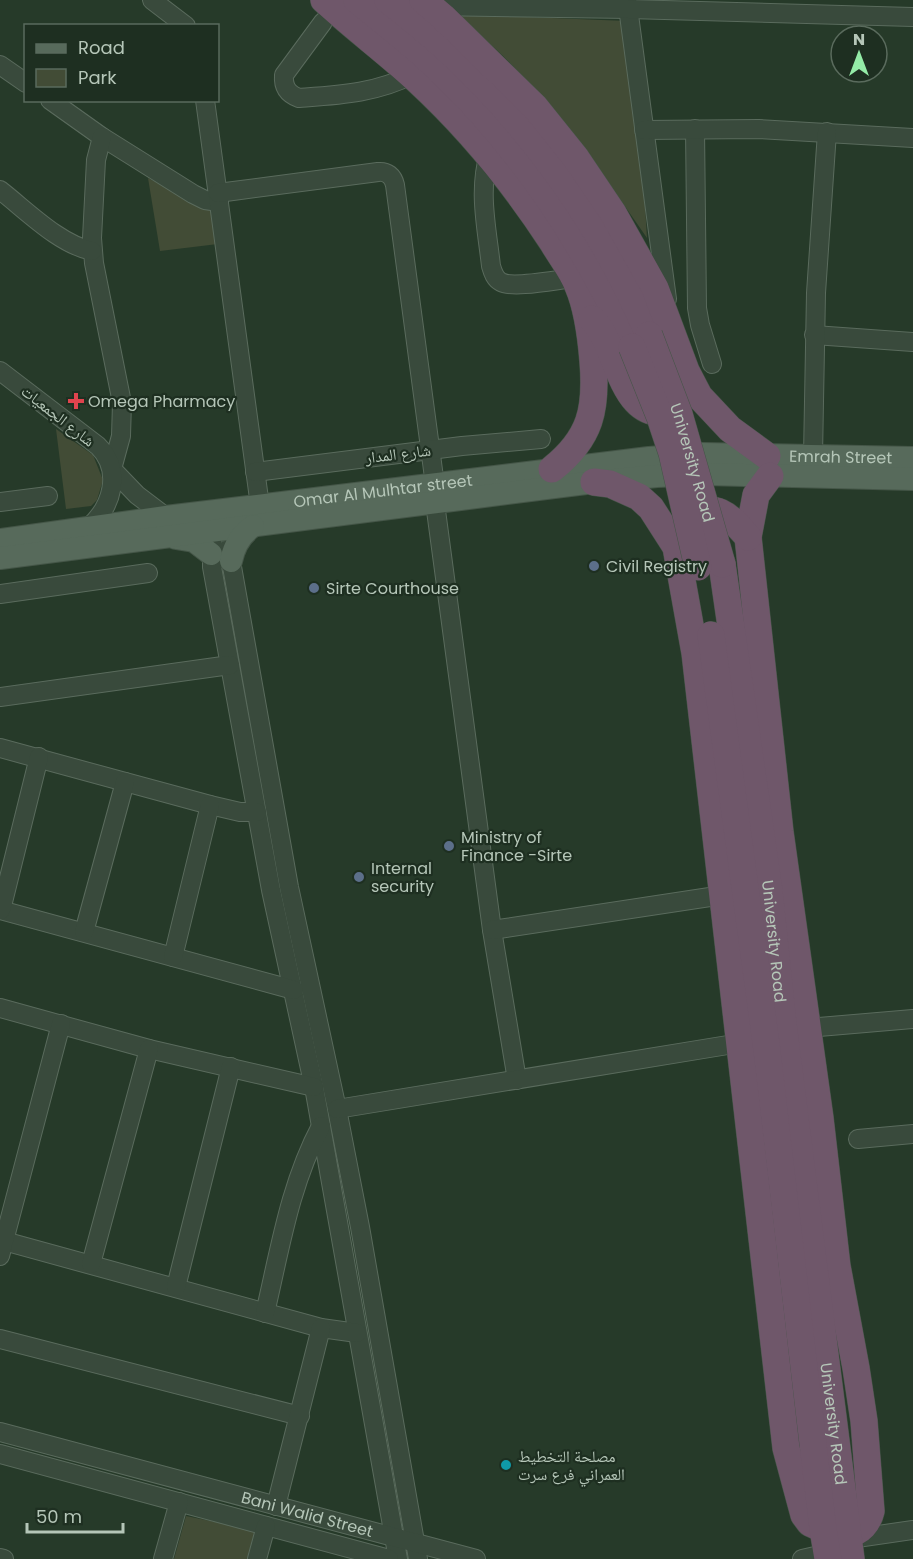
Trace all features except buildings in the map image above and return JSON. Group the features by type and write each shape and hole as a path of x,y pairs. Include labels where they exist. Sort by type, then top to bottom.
{"highway":[{"path":"357,0 405,38 440,70 505,140 563,218 612,303 649,333 686,371 695,390 708,408 769,466 756,495 748,537 780,832 790,896 795,1025 861,1400 872,1504 866,1524 832,1546"},
{"path":"388,0 451,53 525,132 597,231 649,333"},
{"path":"427,3 535,107 576,158 628,237 655,288 649,333 660,417 710,565 711,634 832,1546"},
{"path":"324,11 411,75 489,154 523,198 575,278 586,314 594,371 594,406 578,445 552,469"},
{"path":"586,314 603,332 630,396 640,406 653,412 668,412 682,406 695,390"},
{"path":"594,482 610,484 639,497 651,508 676,547"},
{"path":"748,537 728,515 711,510 703,511 682,523 677,531 676,547 695,653 786,1448 804,1515 832,1546"},
{"name":"University Road","path":"710,565 795,1025"}],"main road":[{"name":"Omar Al Mulhtar street","path":"435,494 552,469 681,455 769,466"},
{"name":"Emrah Street","path":"769,466 813,456 913,458"},
{"name":"Omar Al Mulhtar street","path":"167,527 435,494 769,466"},
{"name":"Emrah Street","path":"769,466 913,479"},
{"path":"0,540 88,528 167,527 221,558 232,553 240,537 257,516"},
{"path":"0,558 167,527"}],"street":[{"path":"152,0 183,24"},
{"path":"427,3 840,8 913,17"},
{"path":"627,4 667,301 649,333"},
{"path":"324,11 284,75 286,90 292,95 300,98 371,90 390,85 411,75"},
{"path":"0,65 24,82"},
{"path":"53,102 102,138 205,200 378,172 386,172 392,177 395,185 431,450 492,930 518,1080"},
{"path":"205,102 255,472 257,516"},
{"path":"695,129 697,308 712,364"},
{"path":"644,130 827,132 913,138"},
{"path":"813,456 814,335 827,132"},
{"path":"88,528 108,504 113,483 112,469 121,436 122,402 92,250 96,160 102,138"},
{"path":"489,154 485,166 483,191 491,266 495,276 508,285 575,278"},
{"path":"0,190 62,238 76,246 92,250"},
{"path":"814,335 913,342"},
{"name":"شارع الجمعيات","path":"0,371 98,446 109,460 112,469 167,527"},
{"name":"شارع المدار","path":"255,472 541,439"},
{"path":"0,502 48,496"},
{"path":"212,521 221,558 280,889 294,990 314,1087 398,1559"},
{"path":"221,558 230,665 257,812 280,889 337,1108 417,1551"},
{"path":"0,594 148,573"},
{"path":"0,697 230,665"},
{"path":"0,748 210,805 240,812 257,812"},
{"path":"39,757 0,910 294,990"},
{"path":"84,932 125,782"},
{"path":"173,957 210,805"},
{"path":"492,930 723,895"},
{"path":"0,1008 149,1049 314,1087"},
{"path":"795,1025 913,1019"},
{"path":"61,1024 1,1246 91,1264 321,1328 357,1333"},
{"path":"337,1108 740,1043"},
{"path":"91,1264 149,1049"},
{"path":"176,1287 231,1067"},
{"path":"266,1312 297,1181 311,1144 321,1126"},
{"path":"858,1139 913,1134"},
{"path":"340,1231 360,1227"},
{"path":"276,1506 321,1328"},
{"path":"0,1339 300,1416"},
{"name":"Bani Walid Street","path":"0,1432 394,1537 417,1551 476,1559"},
{"name":"Bani Walid Street","path":"0,1454 266,1526 353,1554 388,1559"},
{"path":"163,1559 179,1502"},
{"path":"257,1559 266,1526"},
{"path":"832,1546 913,1530"},
{"path":"0,1558 4,1559"}],"green space":[{"path":"456,14 627,21 643,173 647,238 566,126 505,57"},
{"path":"148,178 213,212 218,244 160,251"},
{"path":"56,429 93,455 103,480 97,500 91,506 66,509"},
{"path":"186,1516 255,1530 247,1559 174,1559"}],"place":[{"name":"Omega Pharmacy","path":"76,401"},
{"name":"Civil Registry","path":"594,566"},
{"name":"Sirte Courthouse","path":"314,588"},
{"name":"Ministry of Finance -Sirte","path":"449,846"},
{"name":"Internal security","path":"359,877"},
{"name":"مصلحة التخطيط العمراني فرع سرت","path":"506,1465"}]}
